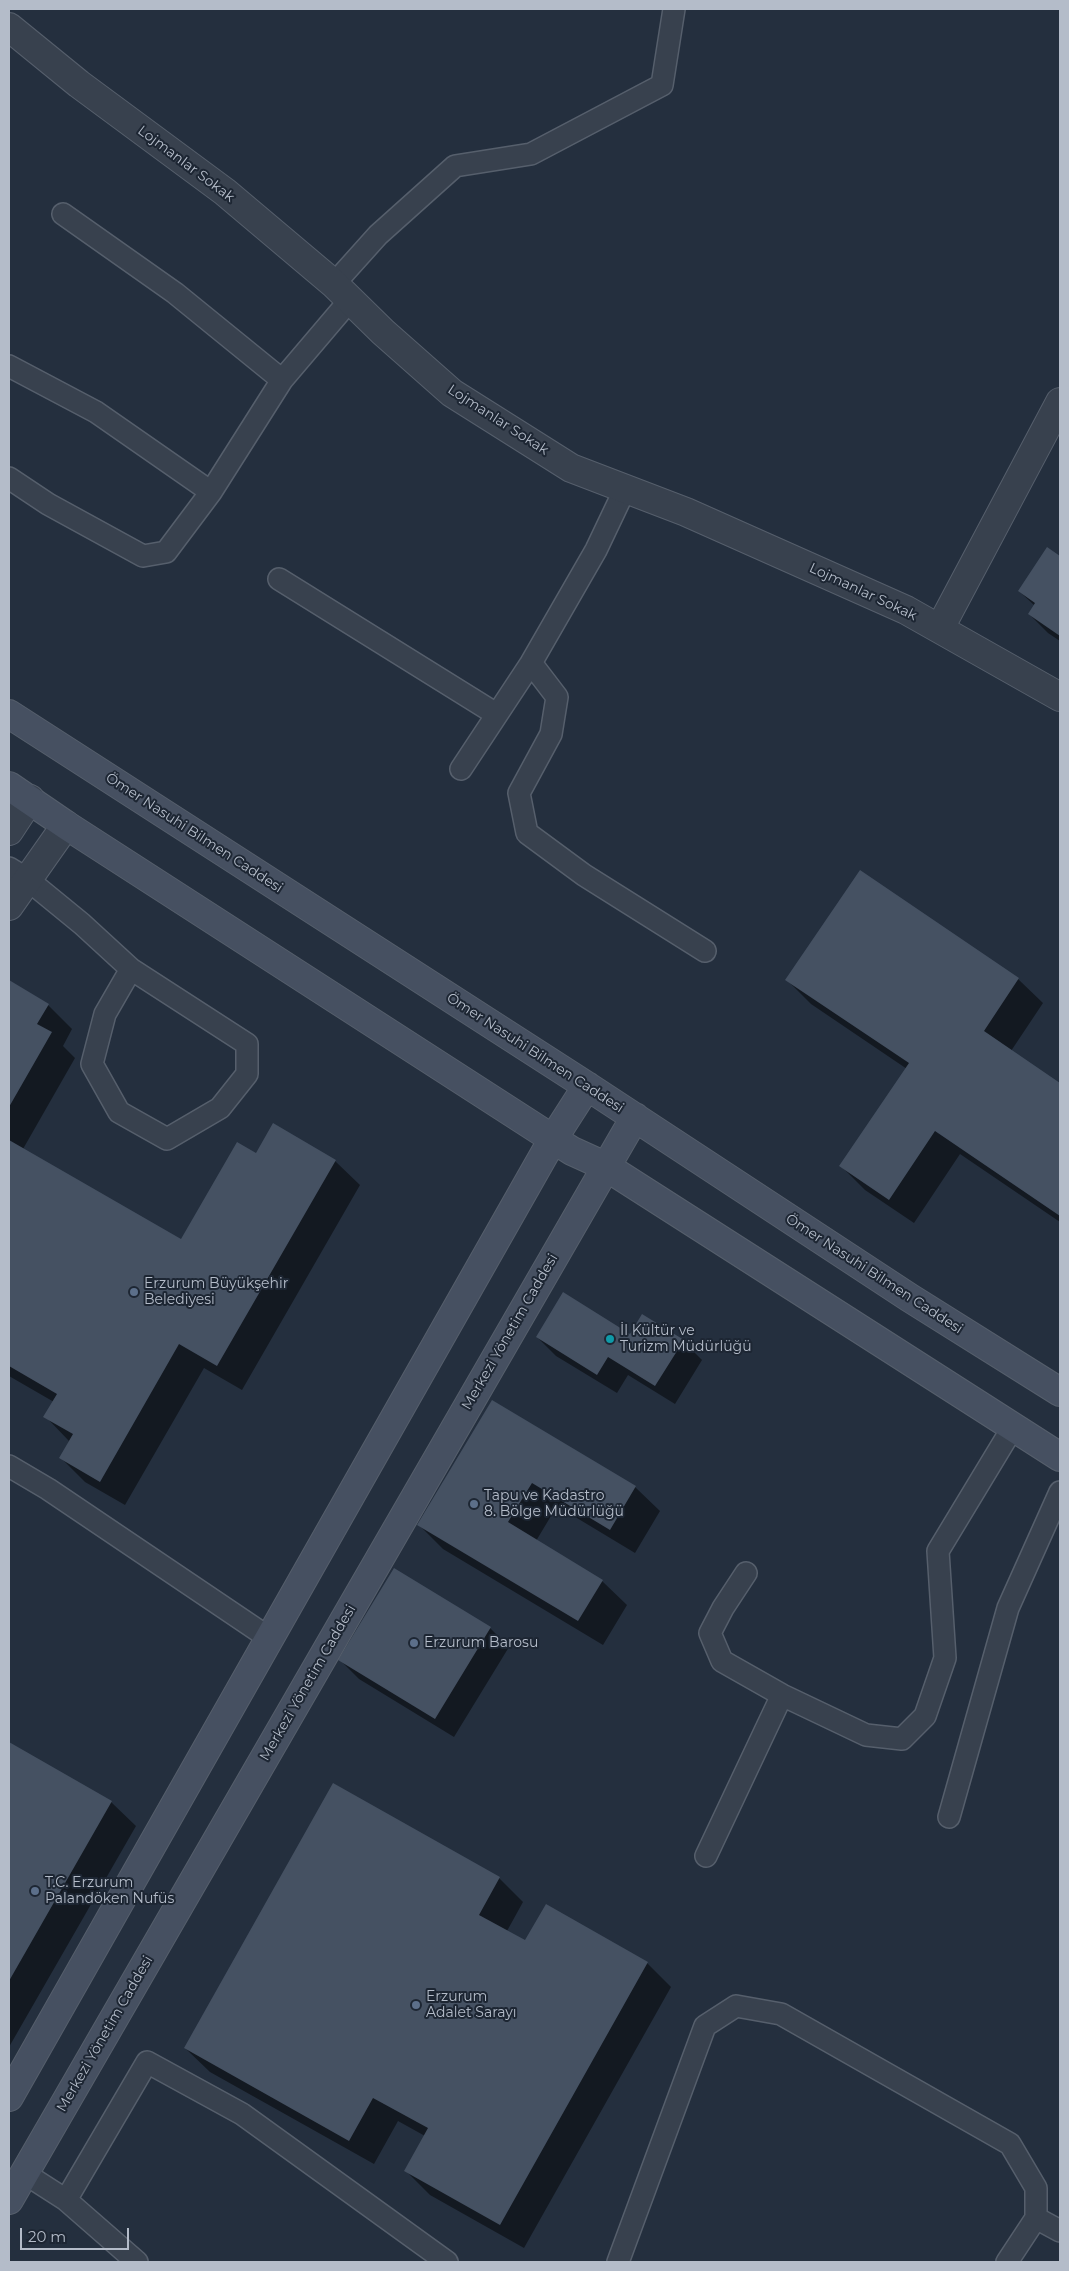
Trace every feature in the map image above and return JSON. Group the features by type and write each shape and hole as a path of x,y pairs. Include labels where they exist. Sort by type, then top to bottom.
{"main road":[{"name":"Ömer Nasuhi Bilmen Caddesi","path":"9,714 635,1117 910,1298 1060,1392"},
{"path":"20,792 66,825 553,1139 572,1151 605,1166 1060,1457"},
{"path":"9,2097 553,1139 587,1086"},
{"name":"Merkezi Yönetim Caddesi","path":"9,2200 635,1117"}],"street":[{"name":"Lojmanlar Sokak","path":"9,27 79,84 225,192 342,292 383,332 452,393 571,468 686,512 906,610 1060,697"},
{"path":"940,628 1060,402"},
{"path":"9,831 20,792"},
{"path":"9,906 18,873 66,825"}],"lane":[{"path":"9,478 48,504 143,556 166,552 211,492 378,235 455,166 531,154 662,85 674,9"},
{"path":"62,214 175,293 282,380"},
{"path":"9,366 96,412 211,492"},
{"path":"461,769 531,663 596,550 625,489"},
{"path":"279,579 496,714"},
{"path":"531,663 557,698 551,734 519,793 527,833 584,875 705,951"},
{"path":"18,873 131,969 248,1044 246,1074 220,1108 167,1139 119,1112 92,1064 105,1014 131,969"},
{"path":"746,1573 723,1608 710,1633 722,1661 782,1695 866,1735 902,1739 925,1716 945,1658 938,1551 1013,1427"},
{"path":"9,1466 48,1489 270,1638"},
{"path":"949,1817 1008,1608 1060,1492"},
{"path":"706,1856 782,1695"},
{"path":"618,2262 705,2026 736,2006 780,2014 1010,2144 1036,2188 1036,2218 1006,2262"},
{"path":"66,2200 147,2062 242,2114 448,2262"},
{"path":"24,2173 66,2200 137,2262"},
{"path":"1036,2218 1060,2231"}],"building":[{"path":"1047,547 1060,556 1060,636 1028,614 1035,603 1018,591"},
{"path":"860,870 1019,978 984,1031 1060,1083 1060,1216 935,1131 889,1200 839,1166 909,1063 785,980"},
{"path":"9,980 49,1004 37,1024 52,1032 9,1107"},
{"name":"Erzurum Büyükşehir Belediyesi","path":"273,1123 336,1160 217,1366 179,1344 100,1482 59,1458 73,1434 43,1417 57,1394 9,1366 9,1140 181,1239 237,1142 256,1153"},
{"name":"İl Kültür ve Turizm Müdürlüğü","path":"563,1292 630,1334 642,1314 684,1340 655,1386 608,1357 597,1375 536,1337"},
{"name":"Tapu ve Kadastro 8. Bölge Müdürlüğü","path":"492,1400 636,1486 610,1530 532,1483 508,1522 603,1580 578,1621 417,1525"},
{"name":"Erzurum Barosu","path":"394,1568 491,1627 435,1719 338,1660"},
{"name":"T.C. Erzurum Palandöken Nufüs","path":"9,1742 112,1801 9,1981"},
{"name":"Erzurum Adalet Sarayı","path":"333,1783 500,1877 479,1915 525,1940 546,1904 648,1962 500,2225 404,2171 428,2128 373,2098 349,2141 184,2048"}],"place":[{"name":"Erzurum Büyükşehir Belediyesi","path":"134,1292"},
{"name":"İl Kültür ve Turizm Müdürlüğü","path":"610,1339"},
{"name":"Tapu ve Kadastro 8. Bölge Müdürlüğü","path":"474,1504"},
{"name":"Erzurum Barosu","path":"414,1643"},
{"name":"T.C. Erzurum Palandöken Nufüs","path":"35,1891"},
{"name":"Erzurum Adalet Sarayı","path":"416,2005"}]}
